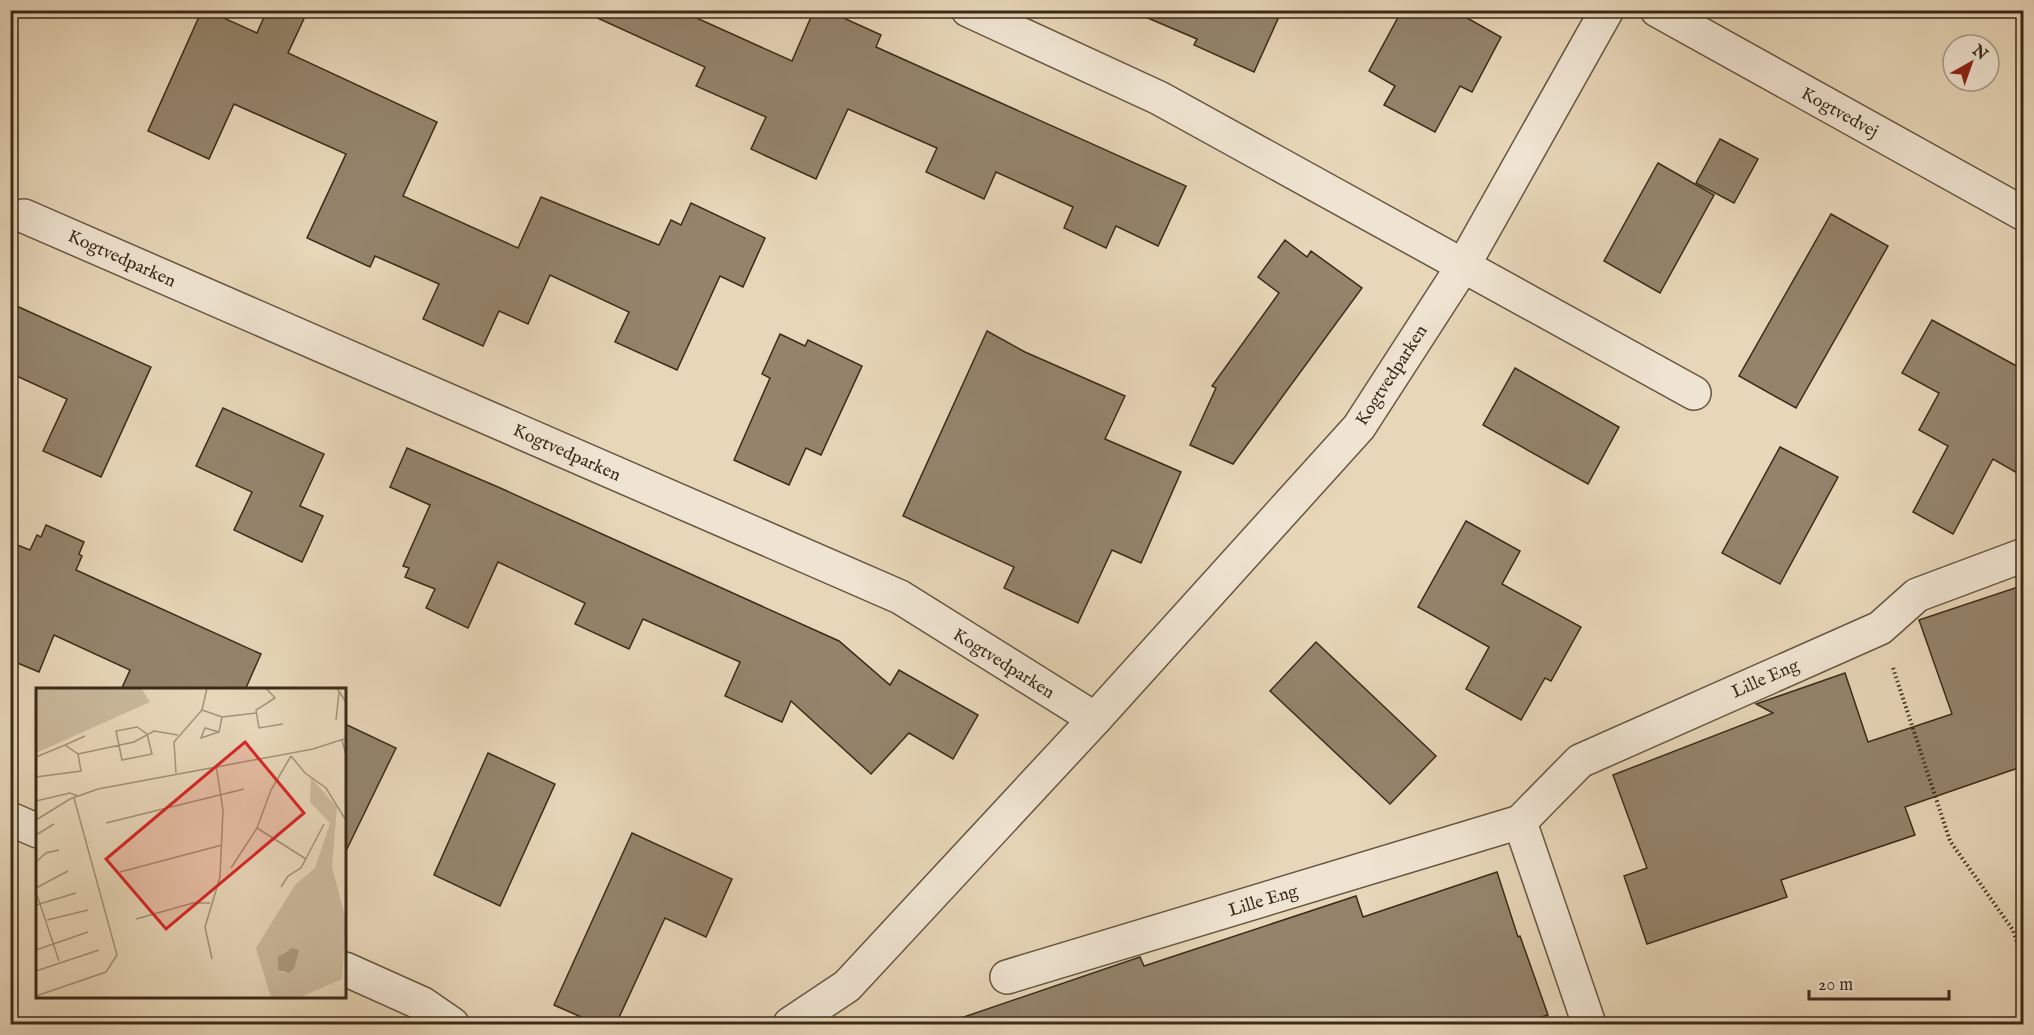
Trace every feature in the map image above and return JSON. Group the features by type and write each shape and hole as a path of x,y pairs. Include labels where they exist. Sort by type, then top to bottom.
{"street":[{"path":"968,10 1159,98 1694,393"},
{"name":"Kogtvedparken","path":"790,1024 847,986 1095,719 1359,427 1463,266 1608,10"},
{"name":"Kogtvedvej","path":"1656,10 2024,214"},
{"name":"Kogtvedparken","path":"24,216 900,597 1095,719"},
{"name":"Lille Eng","path":"1007,977 1520,822 1580,761 1880,628 1917,595 2024,555"},
{"path":"10,819 36,830"},
{"path":"1520,822 1589,1024"},
{"path":"346,969 423,1004 452,1024"}],"path":[{"path":"1880,628 1950,841 2013,930 2024,963"},
{"path":"2002,1024 2024,1015"}],"building":[{"path":"202,10 257,33 267,10 308,10 288,53 437,122 403,196 518,248 541,197 659,245 671,220 681,225 691,203 765,238 743,287 720,276 677,370 615,342 629,312 550,275 528,324 499,311 483,346 423,319 439,284 375,256 370,267 307,238 346,154 234,104 209,159 148,131"},
{"path":"580,10 679,10 792,61 814,10 826,10 881,35 876,47 1186,186 1158,246 1116,226 1106,248 1064,228 1073,207 996,172 984,199 926,172 937,148 848,109 816,179 751,149 766,117 696,86 705,67"},
{"path":"1129,10 1282,10 1254,72 1194,45 1197,39"},
{"path":"1402,10 1453,10 1501,37 1472,92 1460,86 1435,132 1384,105 1395,86 1369,71"},
{"path":"1720,139 1758,159 1734,203 1696,183"},
{"path":"1658,163 1714,195 1660,293 1604,261"},
{"path":"1831,214 1888,246 1796,408 1739,376"},
{"path":"1285,240 1307,257 1311,251 1362,288 1233,464 1190,445 1216,388 1212,386 1279,293 1258,277"},
{"path":"10,303 151,367 101,477 43,451 67,399 10,373"},
{"path":"1932,320 2024,370 2024,477 1993,459 1953,534 1913,512 1948,446 1919,430 1939,393 1902,373"},
{"path":"987,331 1025,352 1125,396 1105,439 1181,472 1141,563 1112,550 1078,623 1004,588 1014,567 903,516"},
{"path":"780,334 805,346 808,340 862,366 821,455 806,448 789,485 734,460 770,378 762,374"},
{"path":"1515,368 1619,427 1588,484 1483,425"},
{"path":"223,408 324,454 300,506 323,516 302,562 234,530 252,492 196,466"},
{"path":"1780,447 1838,477 1780,584 1722,553"},
{"path":"407,448 839,641 890,685 899,670 978,715 953,759 909,733 871,774 791,701 782,722 725,696 740,662 643,619 629,649 575,624 585,603 498,562 468,628 426,608 435,589 405,577 409,568 403,566 430,505 390,487"},
{"path":"1466,521 1520,551 1502,584 1581,627 1551,681 1545,678 1521,720 1466,689 1489,647 1418,607"},
{"path":"46,525 84,542 79,554 82,556 76,570 261,654 246,688 122,688 130,670 54,635 39,672 10,660 10,542 30,550 37,535 41,537"},
{"path":"2024,585 2024,766 1905,807 1915,835 1781,880 1787,897 1647,944 1624,876 1647,868 1613,775 1773,713 1756,704 1845,673 1868,742 1952,714 1919,620"},
{"path":"1316,642 1436,756 1390,804 1270,691"},
{"path":"346,724 396,748 346,851"},
{"path":"488,753 555,784 500,906 434,875"},
{"path":"632,833 732,879 706,937 665,918 616,1024 597,1024 554,1005"},
{"path":"1497,872 1518,937 1520,936 1548,1015 1519,1024 959,1024 958,1019 1140,957 1144,966 1356,896 1363,917"}]}
